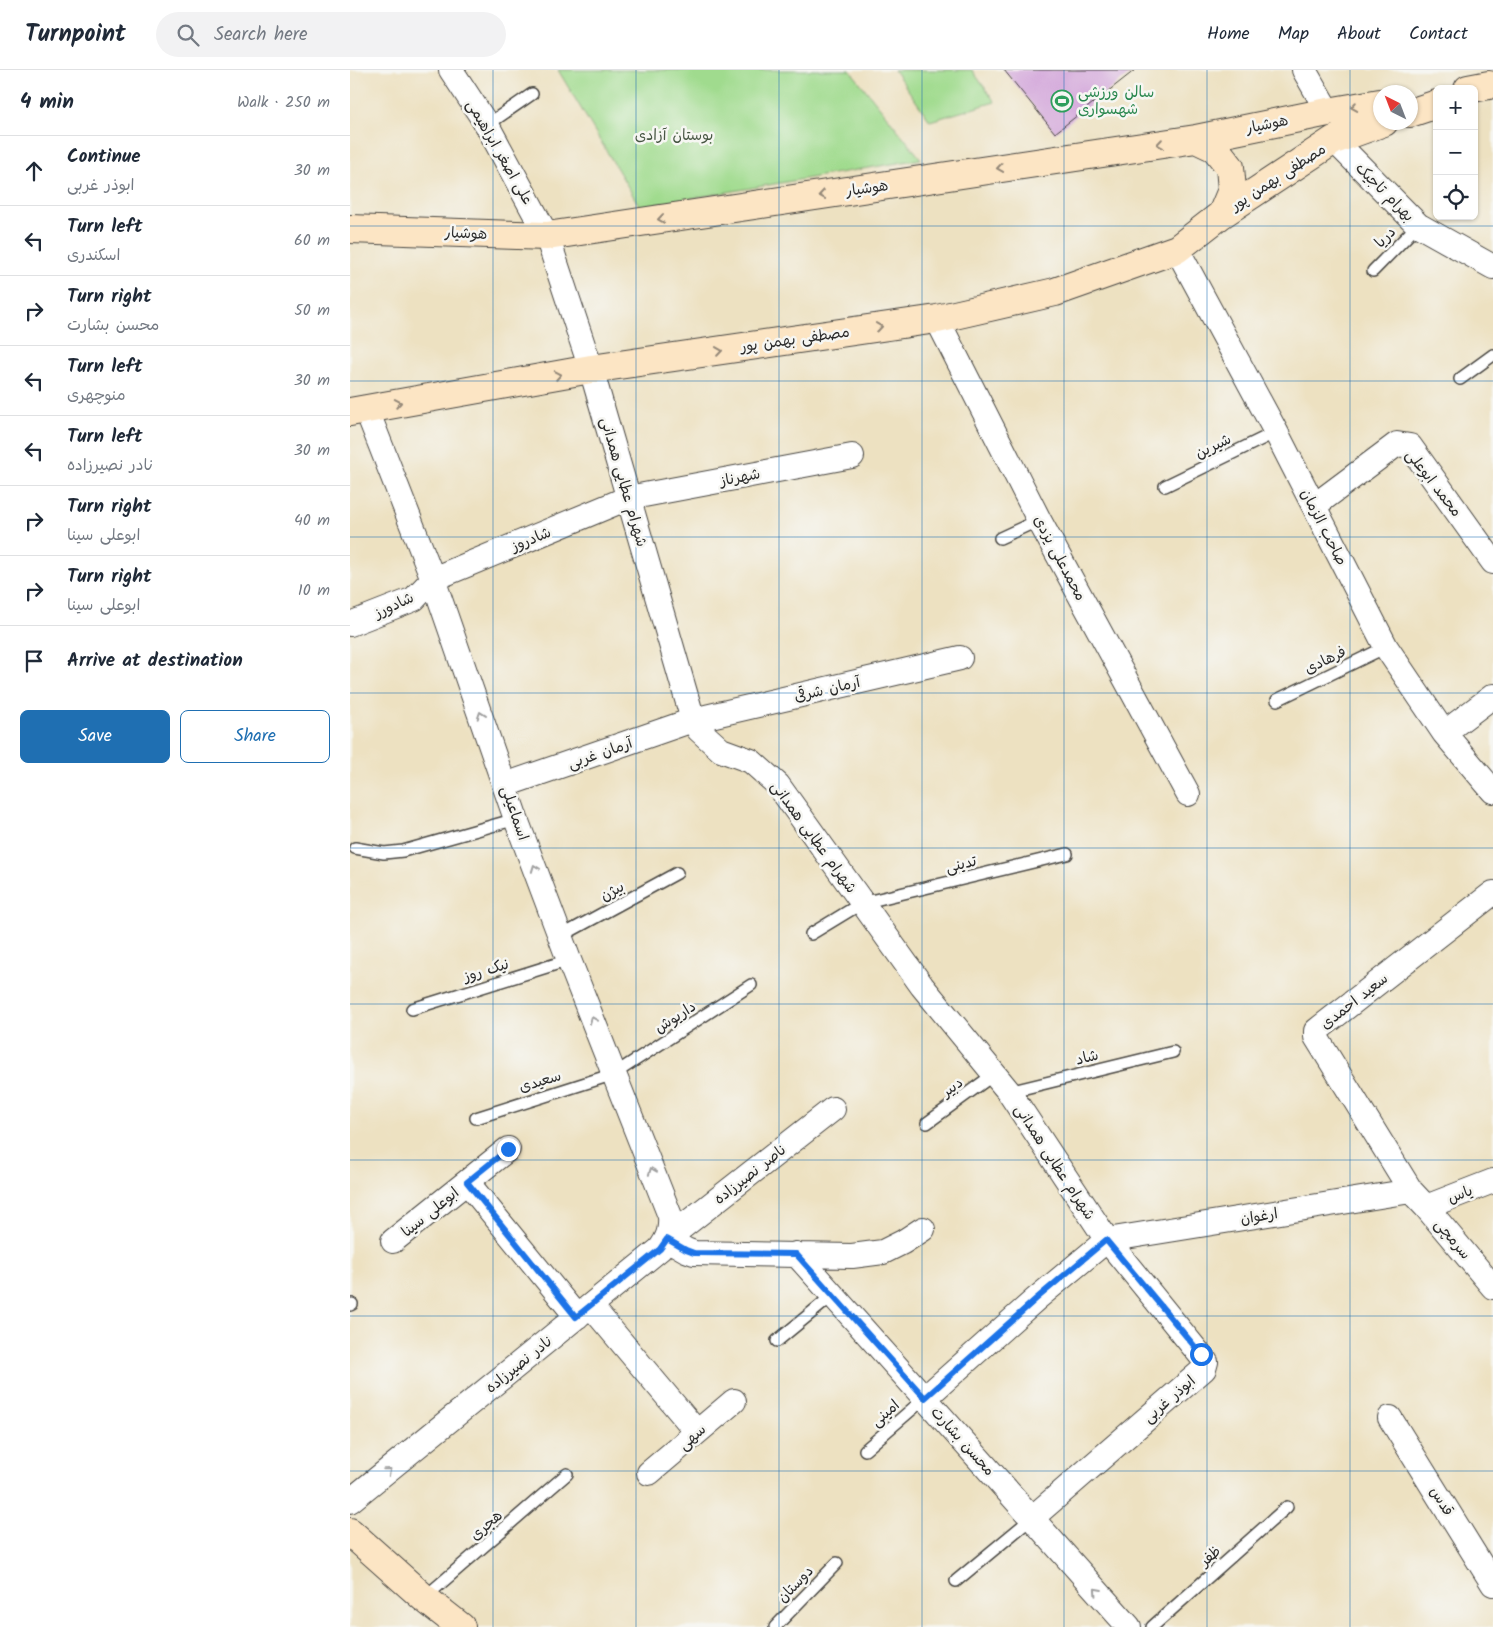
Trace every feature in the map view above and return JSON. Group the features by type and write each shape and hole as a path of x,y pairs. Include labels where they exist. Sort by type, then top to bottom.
{"main road":[{"path":"1418,97 1433,95"},
{"name":"هوشیار","path":"350,229 546,236 1196,139 1373,104"},
{"path":"1418,110 1433,105"},
{"path":"1334,140 1373,126"},
{"name":"مصطفی بهمن پور","path":"1196,139 1214,148 1230,167 1232,190 1222,214"},
{"name":"مصطفی بهمن پور","path":"358,410 591,369 937,319 1056,292 1177,249 1222,214 1334,140"},
{"path":"350,1532 424,1598 461,1627"}],"street":[{"name":"علی اصغر ابراهیمی","path":"451,70 487,125 546,236"},
{"path":"1304,70 1328,112"},
{"name":"بهرام تاجیک","path":"1334,140 1418,225 1493,266"},
{"name":"شهرام عطایی همدانی","path":"546,236 591,369 693,720 699,730 721,750 751,762 778,785 922,986 1001,1083 1106,1240"},
{"name":"صاحب الزمان","path":"1177,249 1276,432 1386,647 1444,733 1493,791"},
{"name":"محمدعلی یزدی","path":"937,319 1039,520 1188,794"},
{"name":"اسماعیلی","path":"358,410 433,579 516,819 614,1074 668,1227"},
{"name":"محمد ابوعلی","path":"1314,506 1397,444 1410,446 1493,562"},
{"name":"شهرناز","path":"628,498 852,456"},
{"name":"شادروز","path":"433,579 628,498"},
{"name":"شادورز","path":"355,616 414,599 433,579"},
{"name":"آرمان شرقی","path":"693,720 960,658"},
{"path":"1444,733 1493,696"},
{"name":"آرمان غربی","path":"505,785 693,720"},
{"name":"سعید احمدی","path":"1419,1199 1316,1037 1316,1030 1493,892"},
{"name":"ناصر نصیرزاده","path":"668,1227 833,1109"},
{"name":"ابوعلی سینا","path":"393,1241 508,1149"},
{"name":"یاس","path":"1419,1199 1493,1181"},
{"name":"ابوعلی سینا","path":"467,1182 584,1312 697,1432"},
{"name":"ارغوان","path":"1106,1240 1419,1199"},
{"name":"سرمچی","path":"1419,1199 1493,1288"},
{"path":"668,1227 686,1250 694,1253 852,1256 883,1252 923,1229"},
{"name":"نادر نصیرزاده","path":"350,1501 660,1249 668,1227"},
{"path":"925,1398 1036,1299 1106,1240"},
{"name":"ابوذر غربی","path":"1032,1518 1204,1369 1206,1362 1106,1240"},
{"name":"محسن بشارت","path":"796,1254 1129,1627"},
{"name":"سهی","path":"649,1474 734,1401"},
{"name":"قدس","path":"1390,1418 1493,1584"}],"lane":[{"path":"487,125 532,94"},
{"name":"دریا","path":"1372,270 1418,225"},
{"path":"1460,379 1493,355"},
{"name":"شیرین","path":"1165,486 1276,432"},
{"path":"1000,538 1039,520"},
{"name":"فرهادی","path":"1277,700 1386,647"},
{"path":"355,848 384,853 403,851 516,819"},
{"name":"تدینی","path":"811,934 862,902 1067,854"},
{"name":"بیژن","path":"561,936 677,873"},
{"name":"نیک روز","path":"412,1009 569,960"},
{"name":"داریوش","path":"614,1074 751,985"},
{"name":"شاد","path":"1001,1083 1173,1052"},
{"name":"سعیدی","path":"476,1118 614,1074"},
{"name":"دبیر","path":"928,1123 1001,1083"},
{"path":"777,1341 833,1295"},
{"name":"امینی","path":"865,1450 925,1398"},
{"name":"هجری","path":"424,1598 567,1474"},
{"name":"ظفر","path":"1152,1627 1288,1507"},
{"path":"956,1581 1032,1518"},
{"name":"دوستان","path":"775,1627 837,1563"}],"green space":[{"name":"بوستان آزادی","path":"558,70 850,70 921,159 640,207"},
{"path":"894,70 972,70 995,102 930,121"}],"building":[{"name":"سالن ورزشی شهسواری","path":"1004,70 1135,70 1055,133"}],"place":[{"name":"سالن ورزشی شهسواری","path":"1062,101"}],"route":[{"path":"508,1149 467,1182 576,1317 660,1249 667,1239 679,1247 694,1253 796,1254 925,1398 1036,1299 1106,1240 1201,1354"}]}
